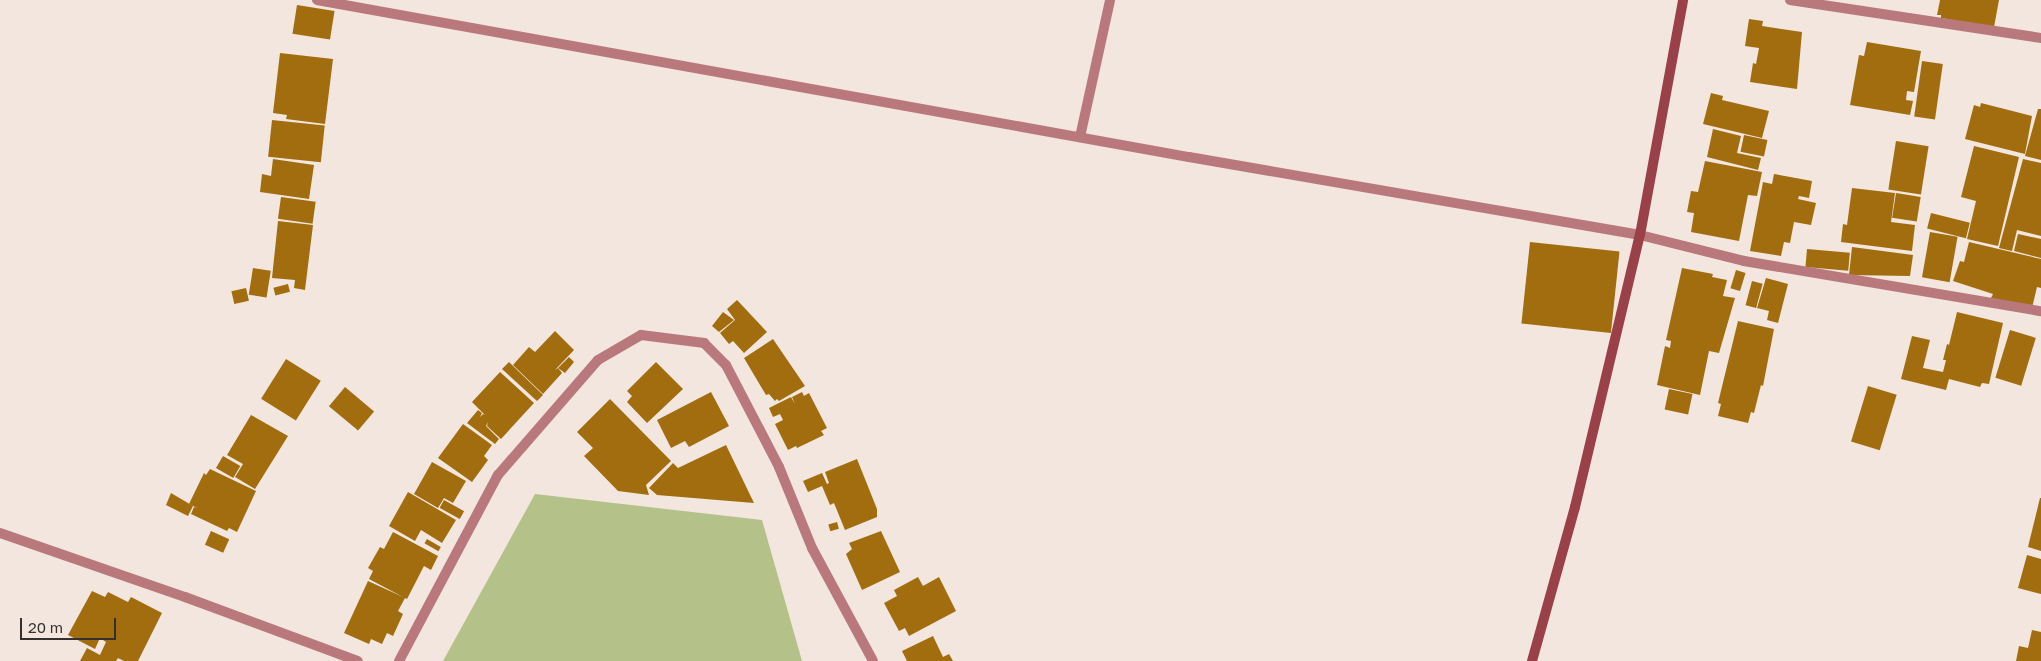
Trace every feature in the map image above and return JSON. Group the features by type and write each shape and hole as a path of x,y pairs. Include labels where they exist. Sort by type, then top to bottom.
{"street":[{"path":"317,0 1640,235 1744,261 2041,311"},
{"path":"1080,137 1110,0"},
{"path":"1532,661 1575,507 1640,235 1682,0"},
{"path":"1790,0 2041,38"},
{"path":"399,661 498,475 598,360 641,335 704,343 726,365 779,467 812,548 873,661"},
{"path":"0,533 185,597 358,661"}],"green space":[{"path":"535,494 762,520 802,661 443,661"}],"building":[{"path":"1940,0 1999,0 1994,27 1941,18 1941,15 1937,15"},
{"path":"297,5 335,11 330,40 292,34"},
{"path":"1749,19 1763,21 1762,26 1802,32 1797,89 1750,82 1753,63 1756,64 1759,48 1745,46"},
{"path":"1867,42 1921,51 1914,92 1907,91 1906,100 1913,101 1910,115 1850,105 1859,55 1864,56"},
{"path":"280,53 333,59 325,124 286,119 287,115 273,113"},
{"path":"1922,61 1943,64 1935,119 1914,116"},
{"path":"1711,93 1723,96 1722,100 1769,111 1762,138 1703,124"},
{"path":"1981,103 2032,116 2025,154 1965,139 1974,105 1980,107"},
{"path":"2038,109 2041,109 2041,160 2025,156"},
{"path":"272,120 325,126 321,162 268,157"},
{"path":"1713,129 1741,136 1737,153 1761,158 1758,170 1707,157"},
{"path":"1744,135 1767,140 1764,157 1740,152"},
{"path":"1896,141 1929,146 1921,195 1888,189"},
{"path":"1974,146 2019,157 1998,246 1967,239 1976,201 1961,197"},
{"path":"273,159 314,165 309,199 260,192 262,174 271,176"},
{"path":"2023,159 2041,163 2041,236 2017,230 2012,251 1999,248"},
{"path":"1705,161 1762,172 1757,196 1748,195 1739,241 1691,232 1694,213 1687,212 1691,191 1698,192"},
{"path":"1774,174 1812,181 1809,198 1799,196 1798,199 1816,203 1811,225 1794,222 1790,243 1784,242 1781,256 1750,251 1763,182 1772,184"},
{"path":"1852,188 1895,193 1891,222 1915,225 1912,251 1841,242 1843,224 1847,225"},
{"path":"1896,193 1921,197 1917,222 1892,218"},
{"path":"281,197 316,202 313,224 278,219"},
{"path":"1931,213 1970,223 1966,238 1927,229"},
{"path":"278,221 313,225 305,290 294,288 295,280 272,278"},
{"path":"1930,232 1958,237 1950,282 1922,277"},
{"path":"2018,234 2041,239 2041,258 2014,251"},
{"path":"1530,242 1620,251 1611,333 1521,324"},
{"path":"1969,242 2041,259 2041,288 2037,287 2032,308 1991,298 1993,294 1953,281 1960,261 1964,262"},
{"path":"1852,247 1913,255 1910,276 1849,275"},
{"path":"1807,249 1850,253 1848,271 1805,267"},
{"path":"253,268 271,271 267,297 249,295"},
{"path":"1682,268 1713,274 1712,277 1727,280 1723,296 1735,298 1719,353 1709,351 1700,395 1657,385 1665,346 1670,348 1671,341 1666,340"},
{"path":"1736,270 1746,273 1740,291 1730,288"},
{"path":"1766,278 1788,284 1778,323 1767,320 1769,311 1757,308"},
{"path":"1752,281 1763,284 1756,308 1746,305"},
{"path":"288,284 290,292 275,295 273,288"},
{"path":"246,288 249,301 234,304 231,291"},
{"path":"737,300 767,332 744,353 733,341 729,344 720,333 735,320 727,309"},
{"path":"723,312 734,320 719,332 712,326"},
{"path":"1957,312 2003,323 1989,384 1982,383 1980,387 1949,379 1946,390 1901,379 1912,336 1930,340 1923,368 1943,372 1946,360 1943,360 1947,344 1949,345"},
{"path":"1738,321 1774,329 1763,386 1761,385 1754,413 1751,412 1748,423 1718,416 1721,404 1718,403"},
{"path":"2010,330 2036,338 2021,386 1995,378"},
{"path":"555,331 574,350 555,370 558,368 562,373 543,394 513,365 529,347 535,352"},
{"path":"773,339 805,386 779,401 777,399 775,401 769,394 766,395 744,358"},
{"path":"569,357 574,362 565,373 558,368"},
{"path":"286,359 321,381 296,421 261,399"},
{"path":"509,362 543,395 537,401 502,369"},
{"path":"656,362 683,389 647,423 627,402 632,396 627,391"},
{"path":"500,372 534,403 501,439 487,426 488,422 486,426 499,439 495,444 467,423 478,410 482,413 480,417 483,414 485,415 472,402"},
{"path":"1868,386 1897,395 1880,450 1851,441"},
{"path":"345,387 374,411 358,431 329,406"},
{"path":"1669,389 1692,394 1688,415 1665,410"},
{"path":"711,392 729,426 689,447 685,441 671,448 657,420"},
{"path":"802,392 804,396 809,393 827,428 821,431 824,435 797,448 796,446 788,450 775,424 783,420 780,414 773,417 769,408 791,397 795,404 792,397"},
{"path":"610,399 671,461 646,485 649,495 618,491 584,456 593,448 577,432"},
{"path":"251,415 288,436 255,489 235,477 243,464 227,455"},
{"path":"463,424 492,445 484,456 488,460 472,482 438,458"},
{"path":"726,445 754,503 657,495 649,488 673,463 678,468"},
{"path":"223,456 240,466 233,478 216,468"},
{"path":"857,459 877,509 877,517 845,530 834,503 830,505 822,486 808,492 803,481 822,473 827,484 829,483 825,472"},
{"path":"432,462 466,481 453,503 444,498 438,508 414,494"},
{"path":"210,469 256,491 237,532 229,528 227,531 191,514 194,507 197,508 189,504 204,473 206,475"},
{"path":"408,492 456,520 442,543 421,530 415,541 389,526"},
{"path":"171,493 193,506 188,516 166,505"},
{"path":"2041,498 2041,551 2028,547"},
{"path":"444,500 464,511 460,519 440,508"},
{"path":"837,522 839,529 830,531 828,524"},
{"path":"211,531 229,539 223,553 205,545"},
{"path":"881,531 900,572 862,590 846,554 852,549 849,543"},
{"path":"393,532 438,556 431,570 424,566 407,599 405,598 398,611 403,614 393,636 387,633 382,644 371,639 369,644 344,633 368,581 403,597 369,579 373,571 368,568 380,547 384,549"},
{"path":"427,539 441,547 438,551 424,543"},
{"path":"2027,555 2041,559 2041,594 2018,588"},
{"path":"918,577 923,586 939,577 956,611 909,636 905,628 899,631 884,603 897,596 894,590"},
{"path":"92,591 105,597 108,592 128,602 131,597 162,613 138,661 124,661 118,658 116,661 80,661 87,648 100,655 106,642 100,638 95,649 68,635"},
{"path":"2032,630 2041,632 2041,661 2016,661 2019,646 2028,648"},
{"path":"933,636 943,657 949,654 953,661 907,661 902,651"}]}
